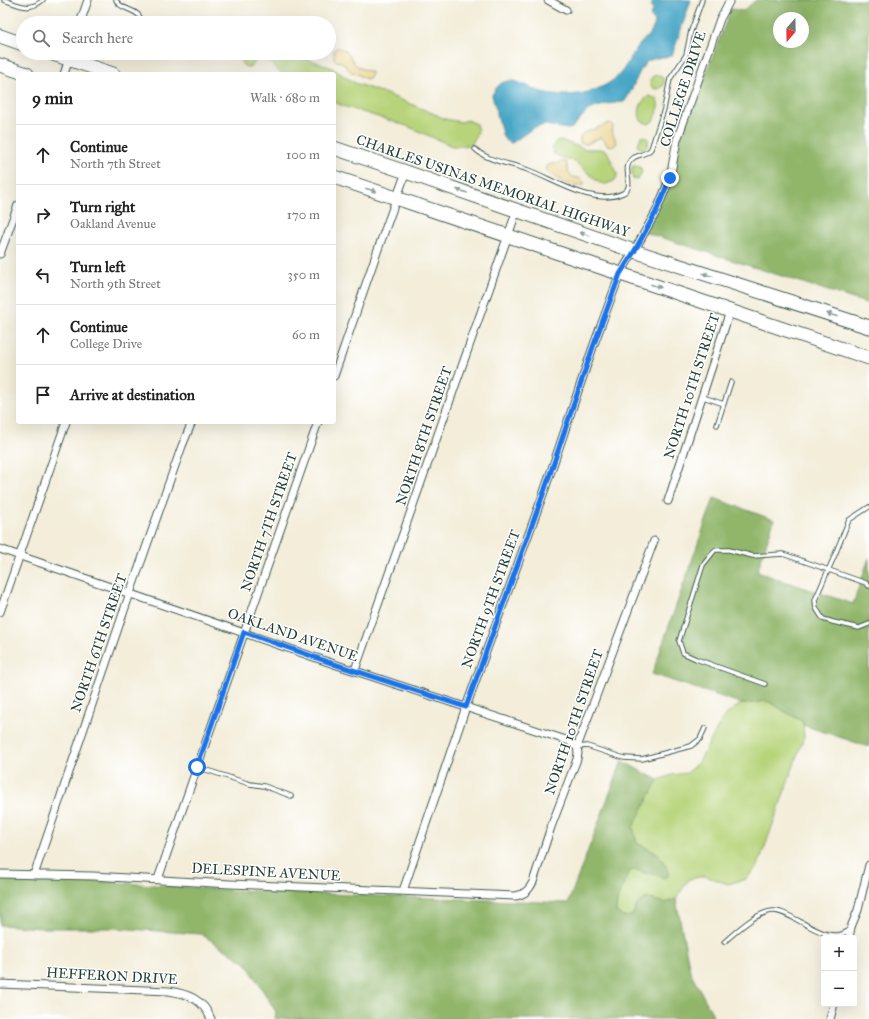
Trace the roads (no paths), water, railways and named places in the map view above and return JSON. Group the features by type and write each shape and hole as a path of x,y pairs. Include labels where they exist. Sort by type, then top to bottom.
{"highway":[{"path":"0,36 16,42"},
{"path":"80,60 108,72"},
{"path":"0,65 21,72"},
{"name":"CHARLES USINAS MEMORIAL HIGHWAY","path":"336,149 517,210 634,252 869,327"},
{"path":"336,179 869,358"}],"street":[{"path":"82,16 88,0"},
{"path":"548,0 566,10"},
{"name":"COLLEGE DRIVE","path":"634,252 656,212 670,178 677,140 720,19 730,0"},
{"path":"65,72 69,60"},
{"path":"336,370 406,172"},
{"path":"0,254 16,210"},
{"name":"NORTH 8TH STREET","path":"355,670 517,210"},
{"name":"NORTH 9TH STREET","path":"403,891 466,707 545,489 593,347 620,274 634,252"},
{"name":"NORTH 10TH STREET","path":"668,501 730,311"},
{"path":"0,612 65,424"},
{"name":"NORTH 6TH STREET","path":"34,875 130,593 191,424"},
{"name":"NORTH 7TH STREET","path":"158,879 317,424"},
{"name":"NORTH 10TH STREET","path":"529,889 534,882 551,827 577,759 577,747 654,541"},
{"name":"OAKLAND AVENUE","path":"0,549 334,664 569,741 577,747"},
{"path":"850,935 858,910 869,865"},
{"name":"DELESPINE AVENUE","path":"0,874 158,879 230,884 516,896 529,889"},
{"name":"HEFFERON DRIVE","path":"0,984 169,991 185,994 202,1004 210,1019"},
{"path":"830,1019 833,1007"}],"lane":[{"path":"4,0 29,7 43,0"},
{"path":"116,0 120,6 139,16"},
{"path":"475,149 495,160 532,171 572,190 605,196 617,195 625,192 628,186 627,170 630,161 632,158 648,152 651,149 664,109 670,79 686,55 691,31 702,0"},
{"path":"717,426 732,382"},
{"path":"703,397 724,404"},
{"path":"869,507 849,520 815,600 816,608 823,619 859,628 869,624"},
{"path":"765,684 683,653 679,641 703,565 714,550 728,550 753,556 783,554 866,583 869,586"},
{"path":"577,747 587,746 624,758 642,759 691,746 700,739 705,728"},
{"path":"197,767 250,784 264,786 291,796"},
{"path":"724,942 757,917 772,911 779,912 817,930 833,935 844,933 851,927"}],"water":[{"path":"652,0 691,0 672,56 655,58 646,62 624,102 607,104 588,110 572,128 568,129 545,125 533,128 512,143 506,141 503,137 492,95 498,86 504,82 513,81 539,91 560,95 571,95 592,91 611,82 626,66 638,46 650,33 654,26 655,22 650,16 653,11 651,6 653,2"}]}
